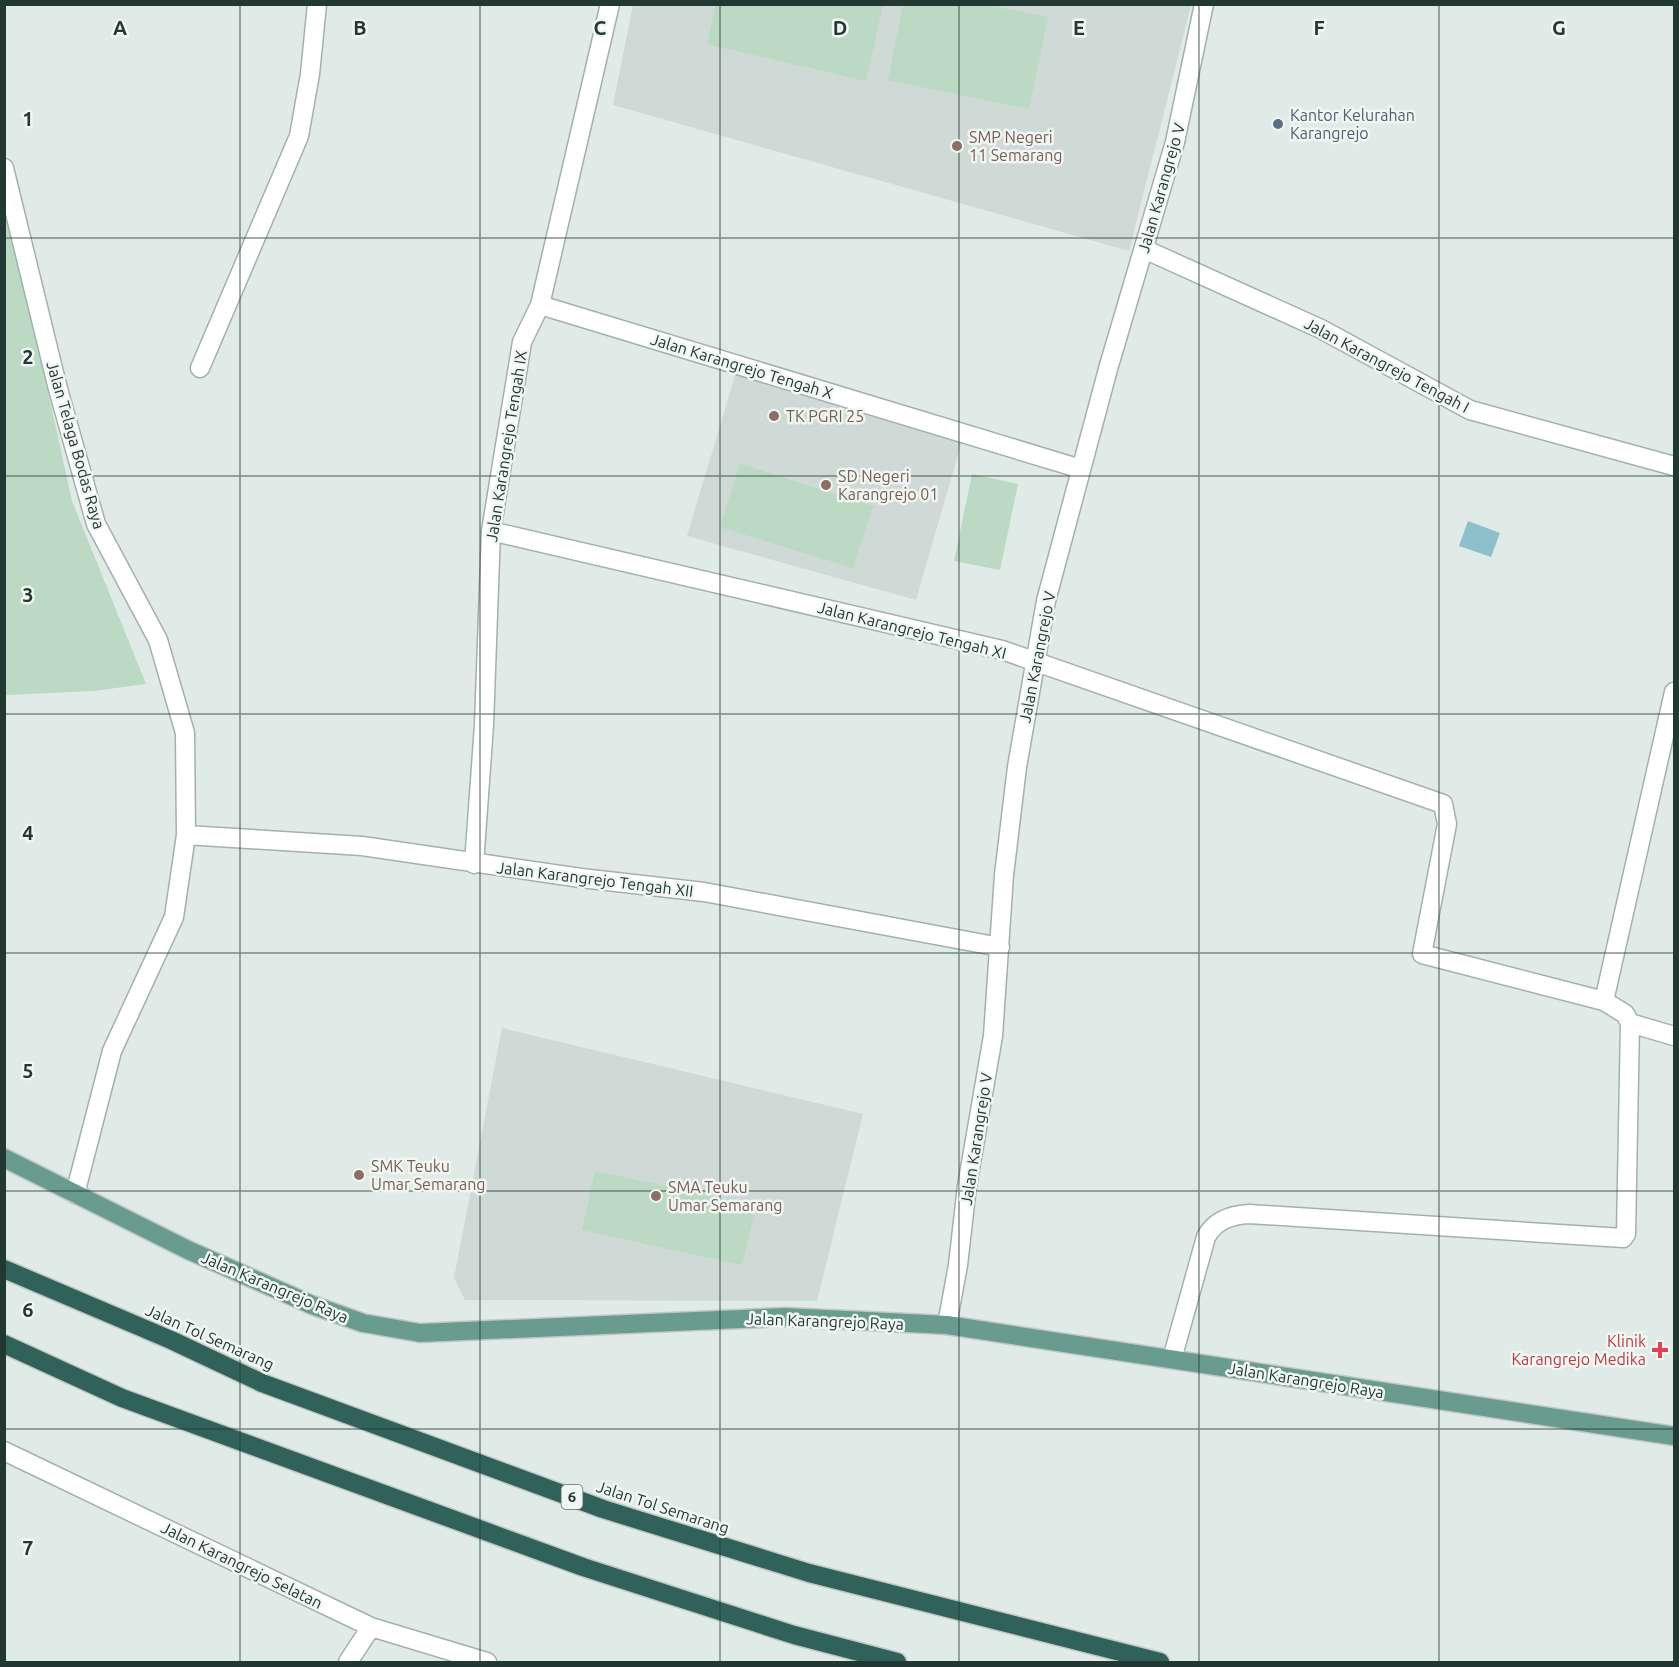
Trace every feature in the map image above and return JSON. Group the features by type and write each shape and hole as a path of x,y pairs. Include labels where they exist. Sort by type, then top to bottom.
{"highway":[{"name":"Jalan Tol Semarang","path":"4,1269 171,1340 262,1383 603,1509 809,1573 1160,1662"},
{"path":"4,1344 122,1398 583,1568 794,1635 897,1662"}],"main road":[{"name":"Jalan Karangrejo Raya","path":"4,1158 188,1250 312,1305 363,1323 420,1333 785,1317 947,1325 1674,1436"}],"street":[{"path":"200,368 299,136 310,74 317,4"},
{"name":"Jalan Karangrejo Tengah IX","path":"474,864 484,725 491,531 522,342 540,305 610,4"},
{"name":"Jalan Karangrejo V","path":"947,1325 958,1265 972,1155 993,1036 1006,853 1017,767 1046,601 1081,469 1176,142 1204,4"},
{"name":"Jalan Telaga Bodas Raya","path":"4,168 58,388 96,524 158,640 185,733 186,835 174,917 112,1051 75,1194"},
{"name":"Jalan Karangrejo Tengah I","path":"1144,249 1321,329 1470,410 1674,466"},
{"name":"Jalan Karangrejo Tengah X","path":"540,305 1081,469"},
{"name":"Jalan Karangrejo Tengah XI","path":"491,531 1002,650 1034,664 1425,796 1443,804 1448,816 1422,954 1604,1001"},
{"path":"1172,1359 1206,1237 1210,1229 1229,1217 1249,1214 1623,1238 1626,1234 1630,1023 1625,1014 1604,1001 1674,692"},
{"name":"Jalan Karangrejo Tengah XII","path":"186,835 363,846 474,864 704,892 1000,948"},
{"path":"1630,1023 1674,1036"},
{"name":"Jalan Karangrejo Selatan","path":"4,1450 371,1627 487,1662"},
{"path":"348,1662 371,1627"}],"shaded area":[{"name":"SMP Negeri 11 Semarang","path":"633,5 1191,5 1129,251 613,105"},
{"name":"SD Negeri Karangrejo 01","path":"737,369 964,434 916,600 687,536"},
{"name":"SMA Teuku Umar Semarang","path":"502,1028 863,1114 817,1301 465,1300 454,1278"}],"green space":[{"path":"716,5 883,5 866,81 707,44"},
{"path":"903,5 986,5 1048,17 1029,109 888,80"},
{"path":"4,191 72,501 146,684 93,691 5,695"},
{"path":"740,464 873,506 853,568 720,527"},
{"path":"972,474 1018,484 1000,570 954,561"},
{"path":"595,1171 756,1206 742,1265 582,1230"}],"water":[{"path":"1468,521 1500,533 1491,557 1459,546"}],"place":[{"name":"Kantor Kelurahan Karangrejo","path":"1278,124"},
{"name":"SMP Negeri 11 Semarang","path":"957,146"},
{"name":"TK PGRI 25","path":"774,416"},
{"name":"SD Negeri Karangrejo 01","path":"826,485"},
{"name":"SMK Teuku Umar Semarang","path":"359,1175"},
{"name":"SMA Teuku Umar Semarang","path":"656,1196"},
{"name":"Klinik Karangrejo Medika","path":"1660,1350"}]}
